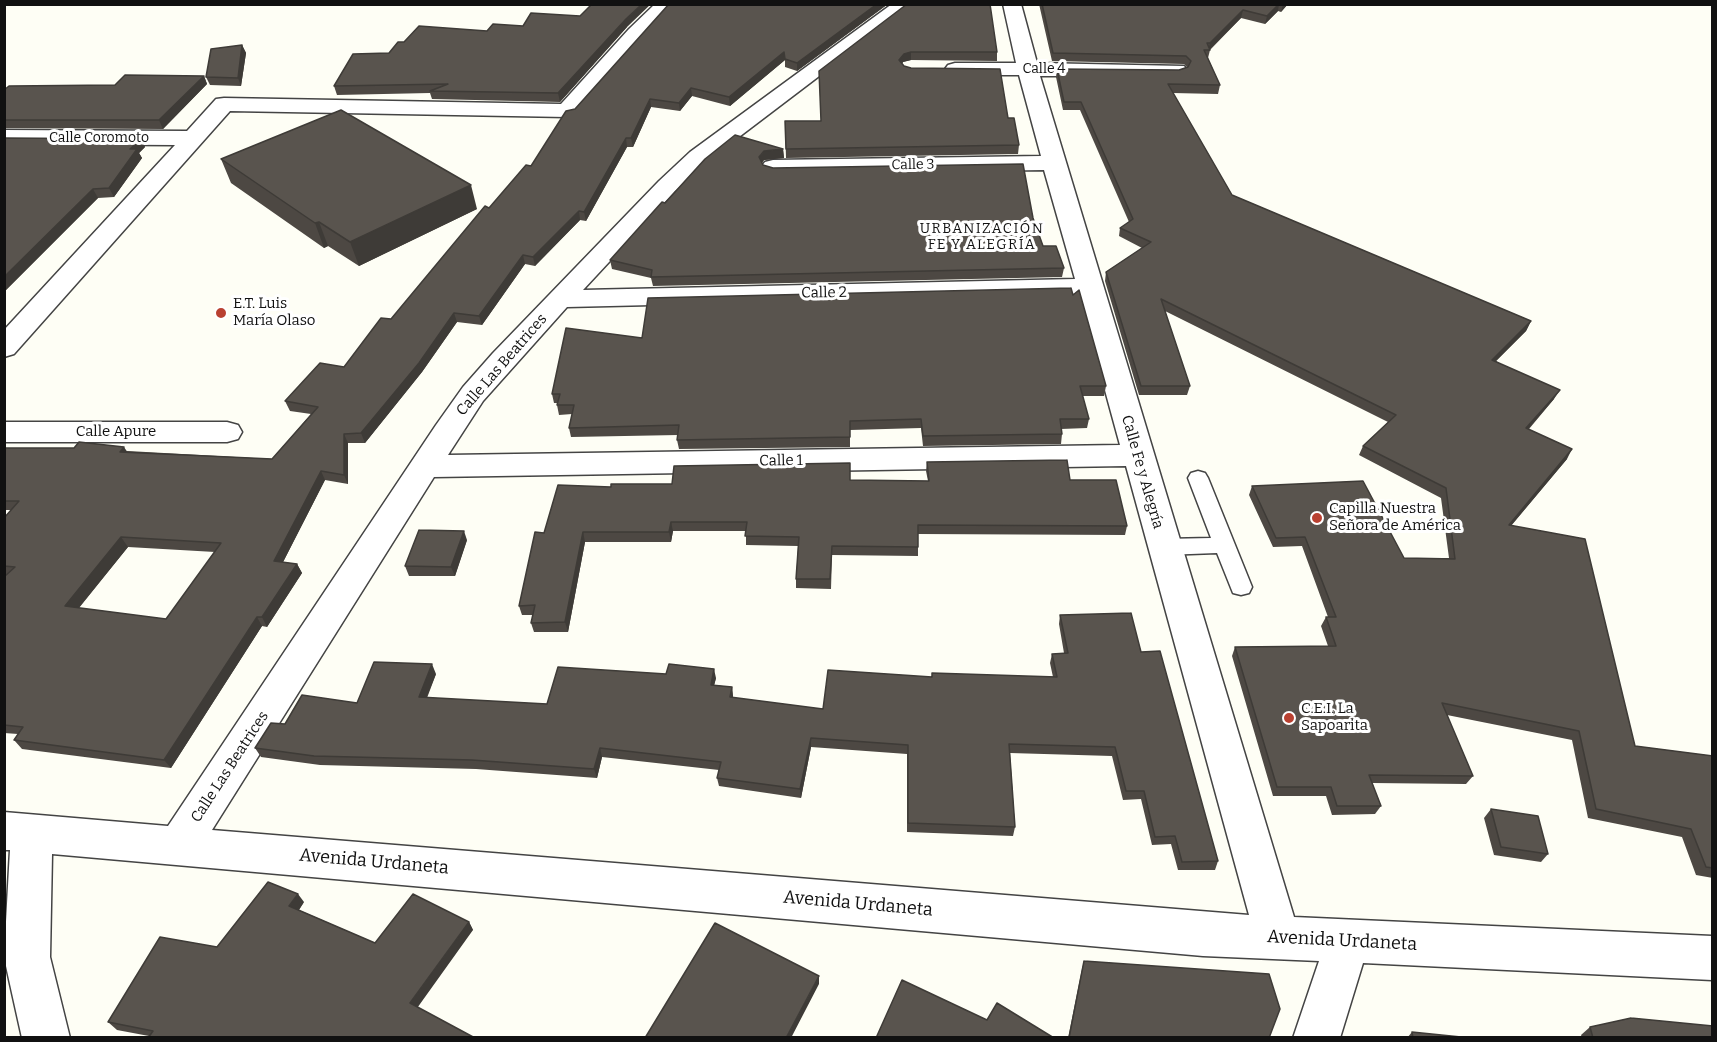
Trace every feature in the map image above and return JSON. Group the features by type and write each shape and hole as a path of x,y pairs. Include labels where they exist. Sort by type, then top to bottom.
{"street":[{"path":"4,348 224,104 567,111 636,33 666,4"},
{"name":"Calle Las Beatrices","path":"179,845 472,394 667,186 698,157 905,4"},
{"name":"Calle Fe y Alegría","path":"1012,4 1089,287 1278,938"},
{"name":"Calle 4","path":"934,69 1177,70"},
{"name":"Calle Coromoto","path":"4,137 193,138"},
{"name":"Calle 3","path":"773,167 1054,163"},
{"name":"Calle 2","path":"560,299 1089,287"},
{"name":"Calle Apure","path":"4,432 227,432"},
{"name":"Calle 1","path":"425,466 1137,455"},
{"path":"18,832 27,957 45,1038"},
{"name":"Avenida Urdaneta","path":"18,832 1203,934 1713,958"},
{"path":"1316,1038 1348,941"}],"lane":[{"path":"1197,478 1241,586"},
{"path":"1164,548 1224,545"}],"building":[{"path":"592,4 642,4 558,93 430,91 448,84 334,86 353,54 389,53 398,42 404,42 419,26 487,31 493,24 523,26 531,13 580,16"},
{"path":"669,4 877,4 797,63 785,59 784,52 729,97 691,88 679,103 650,99 631,138 626,138 584,212 579,211 533,257 523,255 479,316 454,313 419,363 361,433 344,434 344,475 321,471 274,561 297,564 262,617 257,617 164,760 14,740 23,727 4,725 4,577 15,567 4,566 4,518 19,501 4,501 4,448 74,448 79,442 124,447 120,452 272,459 318,407 285,401 320,363 344,367 381,318 391,319 485,206 489,208 526,165 531,166 566,111 575,109","holes":["121,537 221,543 166,619 65,606"]},
{"path":"907,4 990,4 997,52 911,52 904,54 899,60 904,66 911,68 1000,69 1008,118 1014,118 1019,145 786,149 785,121 821,121 819,71"},
{"path":"1042,4 1279,4 1267,16 1243,10 1210,43 1207,43 1210,50 1204,50 1220,85 1168,84 1232,195 1531,321 1492,360 1560,390 1526,428 1572,449 1509,525 1585,539 1635,746 1713,756 1713,868 1706,867 1691,829 1596,809 1579,731 1442,703 1473,776 1369,775 1381,806 1337,806 1331,787 1277,787 1235,647 1336,646 1326,617 1336,617 1305,537 1276,538 1252,486 1363,481 1404,558 1455,559 1446,488 1363,446 1396,415 1161,299 1190,386 1141,386 1106,272 1151,242 1120,228 1133,219 1081,102 1064,102 1057,69 1179,70 1188,67 1191,61 1186,56 1053,53"},
{"path":"242,45 238,78 206,77 211,49"},
{"path":"125,75 204,76 159,120 4,120 4,90 9,86 115,85"},
{"path":"341,110 471,185 350,242 319,222 315,223 221,159"},
{"path":"735,135 783,149 764,151 759,157 763,165 773,168 1023,164 1033,218 1043,246 1056,246 1064,268 651,277 652,270 610,260 662,202 665,203 705,159"},
{"path":"4,138 141,139 130,149 137,149 109,188 93,189 4,277"},
{"path":"1071,288 1073,295 1079,290 1106,386 1080,386 1089,419 1060,419 1062,434 923,436 921,419 850,421 850,437 677,440 679,425 569,428 574,405 557,405 560,394 552,394 566,328 642,338 648,298"},
{"path":"1067,460 1070,480 1116,480 1127,526 918,525 918,547 832,546 830,579 796,579 799,537 745,536 747,522 671,522 669,532 583,532 565,622 531,623 535,605 519,606 535,532 544,533 558,485 611,487 611,484 672,484 674,466 850,463 850,480 929,481 927,462"},
{"path":"419,530 464,531 451,567 405,566"},
{"path":"1131,613 1141,652 1160,651 1218,861 1182,862 1175,836 1155,837 1144,791 1126,791 1115,747 1009,744 1015,827 908,823 908,745 811,738 800,789 717,778 721,762 600,748 594,769 472,760 314,756 255,748 271,723 285,724 302,695 357,703 374,662 432,664 419,697 547,704 558,667 666,674 669,664 714,669 711,685 732,687 730,697 823,709 828,670 932,677 932,673 1057,677 1052,654 1068,653 1060,615"},
{"path":"1491,809 1538,816 1548,854 1501,847"},
{"path":"268,882 298,894 289,906 375,943 413,894 469,922 410,1003 475,1038 148,1038 153,1031 108,1022 160,937 217,947"},
{"path":"715,923 819,976 786,1038 645,1038"},
{"path":"1084,961 1269,974 1280,1009 1269,1038 1069,1038"},
{"path":"902,980 987,1020 997,1003 1054,1038 876,1038"},
{"path":"1631,1018 1713,1026 1713,1038 1593,1038 1590,1027"},
{"path":"1412,1032 1471,1038 1413,1038"}],"place":[{"name":"E.T. Luis María Olaso","path":"221,313"},
{"name":"Capilla Nuestra Señora de América","path":"1317,518"},
{"name":"C.E.I. La Sapoarita","path":"1289,718"}],"district":[{"name":"URBANIZACIÓN FE Y ALEGRÍA","path":"982,238"}]}
